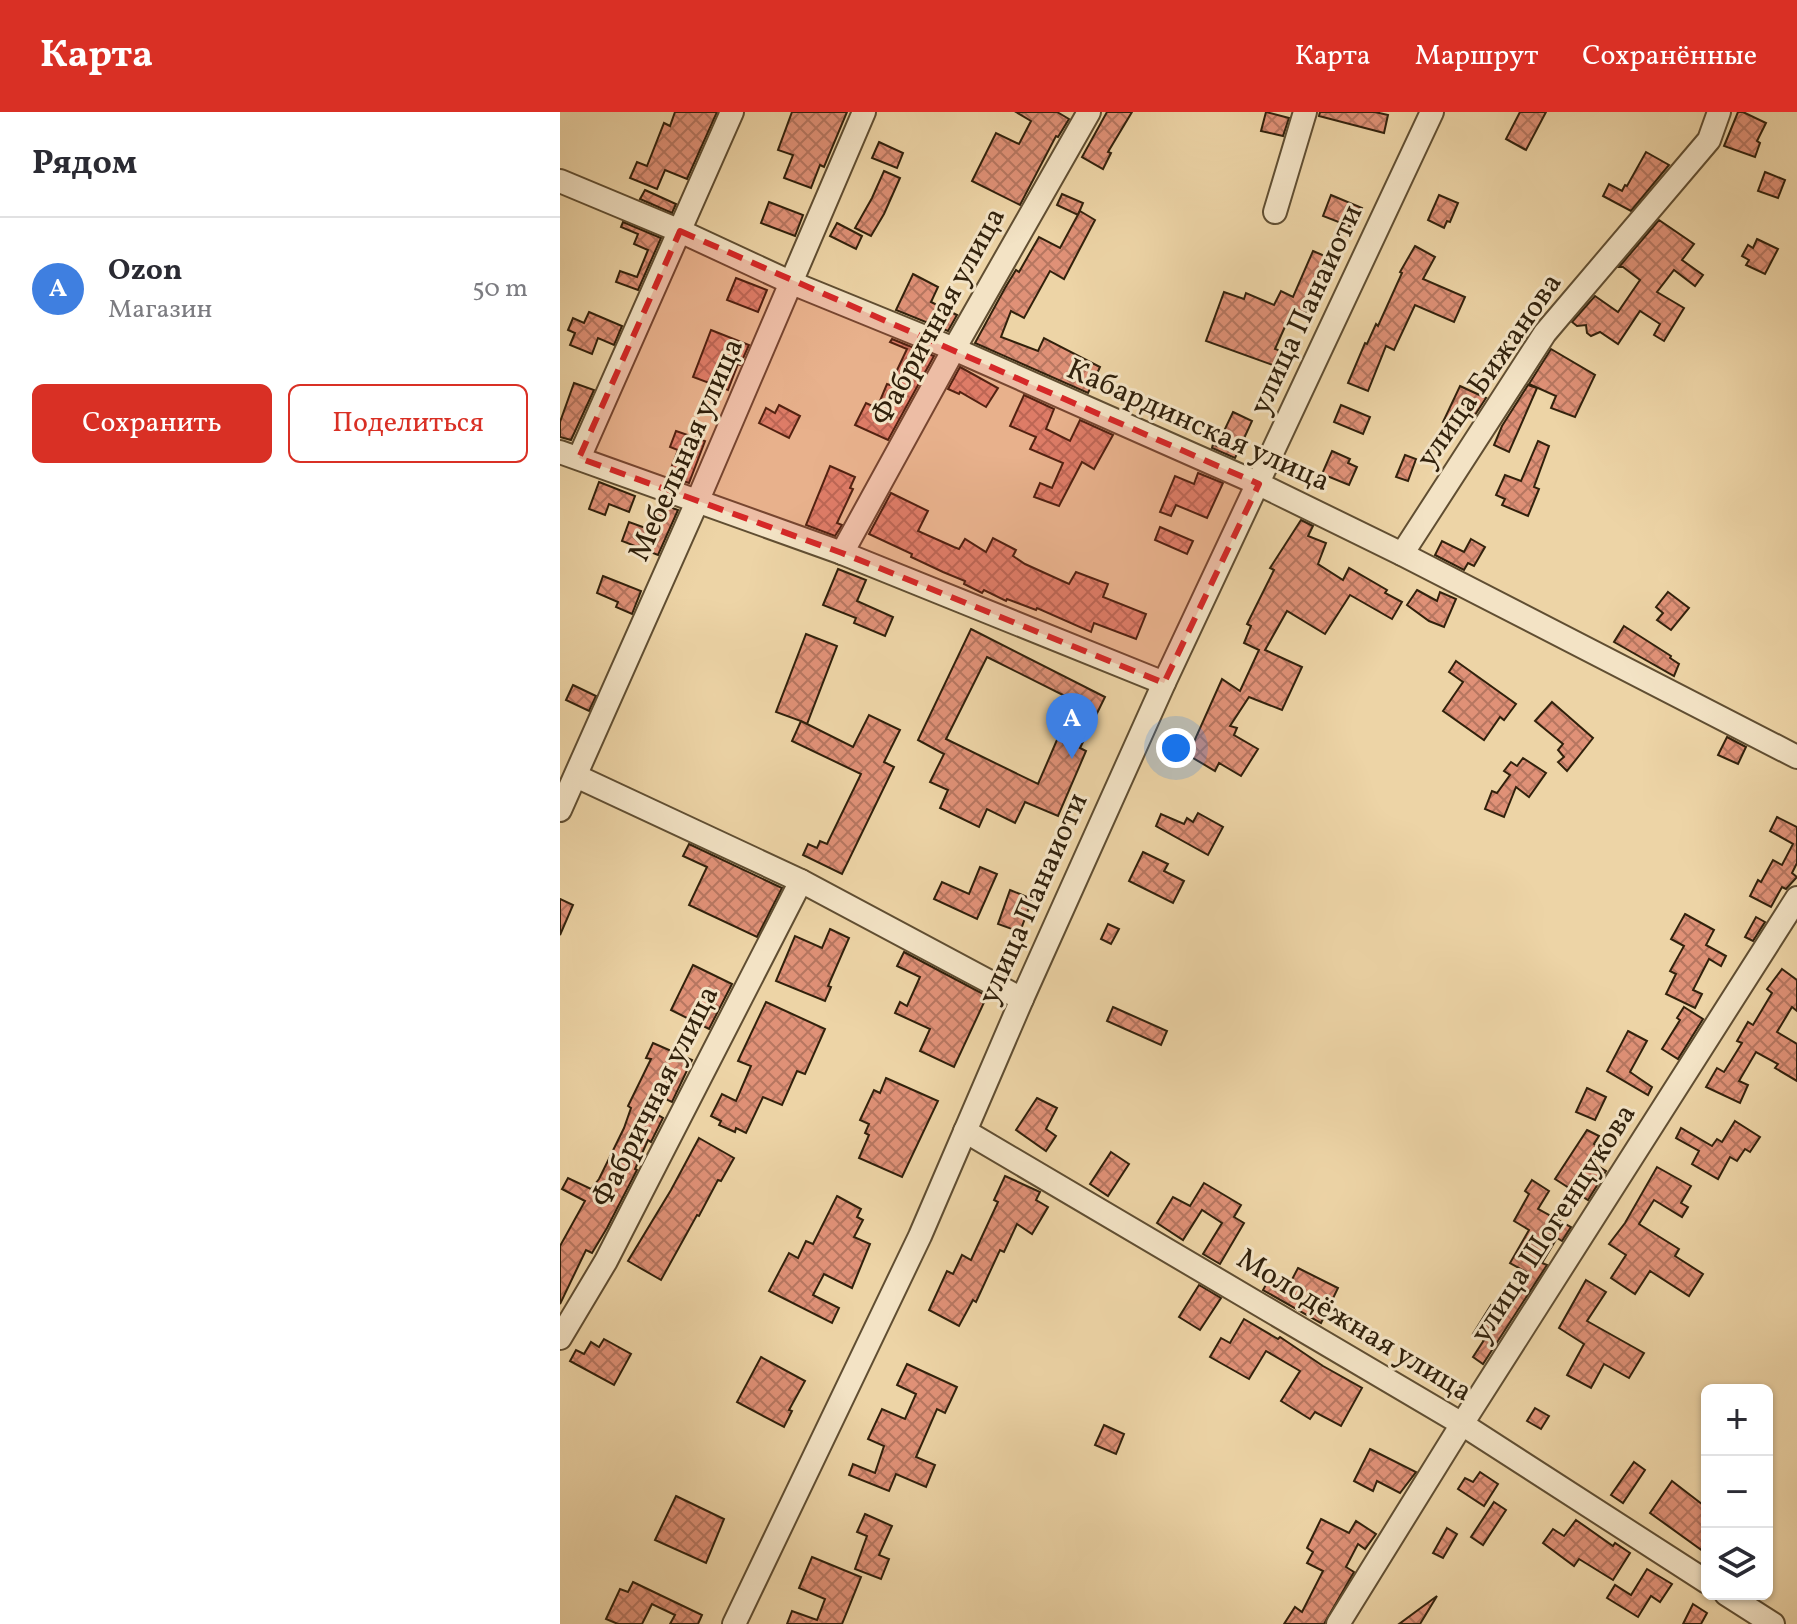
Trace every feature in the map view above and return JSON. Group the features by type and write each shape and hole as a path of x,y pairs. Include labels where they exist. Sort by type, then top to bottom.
{"street":[{"path":"732,112 680,231 569,455 842,553 1164,683"},
{"name":"Мебельная улица","path":"560,810 697,502 864,112"},
{"name":"Фабричная улица","path":"842,553 1089,112"},
{"path":"1275,212 1305,112"},
{"name":"улица Панаиоти","path":"734,1624 920,1236 1164,683 1432,112"},
{"name":"улица Бижанова","path":"1402,554 1545,333 1709,140 1719,112"},
{"name":"Кабардинская улица","path":"560,181 680,231 792,283 954,349 1259,484 1797,757"},
{"path":"576,776 801,881 1022,999"},
{"name":"Фабричная улица","path":"560,1338 606,1261 801,881"},
{"name":"улица Шогенцукова","path":"1338,1624 1797,898"},
{"name":"Молодёжная улица","path":"965,1131 1462,1424 1701,1578"},
{"path":"1735,1600 1773,1624"}],"highlighted area":[{"path":"680,231 1259,484 1164,683 842,553 579,458"}],"building":[{"path":"675,112 717,112 687,179 665,170 657,189 630,178 637,162 647,166 664,123 670,126"},
{"path":"792,112 847,112 824,167 820,165 811,188 784,178 793,155 778,150"},
{"path":"1016,112 1057,112 1069,119 1056,136 1020,205 972,181 996,133 1019,144 1031,121"},
{"path":"1107,112 1132,112 1108,152 1111,153 1103,169 1082,157"},
{"path":"1266,112 1289,118 1283,136 1261,131"},
{"path":"1320,112 1375,112 1388,115 1384,133 1319,116"},
{"path":"1520,112 1546,112 1526,150 1506,139"},
{"path":"1738,112 1766,123 1757,141 1760,143 1755,157 1724,146"},
{"path":"879,142 903,153 897,168 872,158"},
{"path":"1646,152 1669,165 1631,211 1603,196 1609,184 1622,191 1627,186"},
{"path":"884,171 900,178 871,236 855,228"},
{"path":"1765,172 1785,180 1778,198 1758,191"},
{"path":"645,190 676,204 672,213 640,199"},
{"path":"1062,194 1083,203 1078,215 1057,205"},
{"path":"1331,195 1362,208 1354,228 1323,216"},
{"path":"1439,195 1458,203 1444,228 1428,220"},
{"path":"769,202 803,215 795,236 761,223"},
{"path":"1080,211 1095,220 1064,279 1050,271 1024,318 1011,311 1001,337 1038,351 1044,338 1100,367 1088,393 975,343 1005,288 1016,270 1019,272 1039,237 1060,248"},
{"path":"1659,220 1694,244 1682,260 1703,275 1695,286 1674,270 1657,292 1684,308 1664,341 1654,335 1660,324 1640,311 1618,344 1600,332 1591,336 1587,333 1586,325 1577,326 1572,322 1595,296 1618,312 1640,280 1619,267"},
{"path":"623,222 661,238 638,290 616,282 620,271 637,277 648,250 634,244 638,234 621,227"},
{"path":"837,223 862,236 856,249 830,236"},
{"path":"1757,239 1778,249 1765,274 1746,265 1749,260 1742,256 1748,245 1753,248"},
{"path":"1415,246 1435,257 1423,279 1465,297 1454,322 1415,305 1394,350 1386,346 1368,391 1348,383 1365,343 1376,324 1378,326 1400,272"},
{"path":"1313,251 1327,257 1323,266 1330,270 1316,302 1312,300 1303,317 1292,311 1275,349 1289,354 1284,369 1206,341 1224,292 1244,299 1246,293 1274,305 1281,291 1293,297"},
{"path":"913,274 938,287 931,302 957,315 948,331 896,310"},
{"path":"736,278 767,290 758,312 727,300"},
{"path":"589,312 622,326 614,345 598,338 592,354 570,345 575,333 568,330 573,318 584,323"},
{"path":"711,330 749,345 728,390 693,377"},
{"path":"892,339 934,356 888,440 855,425 866,403 877,408 907,349 890,342"},
{"path":"1551,349 1595,375 1575,417 1551,408 1556,396 1529,384"},
{"path":"960,367 998,388 986,407 960,392 948,389"},
{"path":"574,383 594,390 571,440 560,437 560,422"},
{"path":"1528,385 1537,388 1509,452 1494,445 1502,426"},
{"path":"1460,386 1486,398 1475,415 1467,411 1459,429 1443,422"},
{"path":"1024,395 1054,409 1046,429 1070,441 1080,420 1113,435 1094,469 1082,462 1059,506 1034,497 1040,483 1052,488 1063,463 1030,449 1036,437 1010,426"},
{"path":"779,405 800,416 789,438 759,423 766,408 775,413"},
{"path":"1341,405 1370,417 1363,434 1334,422"},
{"path":"1233,412 1252,421 1235,458 1212,448 1213,444 1217,446"},
{"path":"676,431 705,441 689,483 668,476 678,450 670,447"},
{"path":"1538,441 1549,446 1534,487 1539,489 1528,516 1502,505 1505,499 1496,495 1505,475 1521,481"},
{"path":"1332,451 1350,459 1348,463 1357,467 1349,485 1322,474"},
{"path":"1405,455 1416,459 1408,481 1396,477"},
{"path":"830,466 855,477 850,488 853,489 837,523 842,525 835,536 806,525"},
{"path":"1198,473 1223,483 1207,518 1176,505 1171,516 1160,512 1175,476 1194,484"},
{"path":"599,482 635,496 629,512 609,504 605,515 589,509"},
{"path":"891,493 928,511 918,531 954,547 959,549 965,539 986,552 993,538 1016,550 1013,556 1025,564 1069,584 1076,572 1108,584 1103,597 1146,614 1136,639 1094,623 1091,632 1037,608 1006,601 984,590 982,593 964,584 965,581 869,534"},
{"path":"661,504 678,510 658,555 622,541 629,522 651,530"},
{"path":"1301,520 1313,526 1308,536 1326,543 1318,564 1343,580 1349,568 1402,602 1392,619 1350,595 1325,634 1287,611 1265,650 1302,667 1282,710 1249,697 1230,726 1237,728 1234,735 1258,749 1241,776 1219,763 1215,771 1188,755 1222,679 1240,691 1259,650 1244,643 1251,626 1247,624 1274,570 1270,568"},
{"path":"1160,527 1193,541 1187,554 1155,540"},
{"path":"1471,539 1485,547 1474,566 1468,563 1464,570 1435,555 1442,541 1464,552"},
{"path":"838,569 866,580 857,601 893,617 885,636 854,623 856,618 823,605"},
{"path":"603,576 641,591 632,614 616,607 618,602 597,593"},
{"path":"1417,590 1437,601 1440,592 1456,599 1444,627 1429,621 1407,605"},
{"path":"1668,592 1689,608 1671,630 1657,620 1663,613 1656,607"},
{"path":"1624,626 1679,664 1674,676 1614,642"},
{"path":"971,629 1105,697 1080,748 1086,751 1058,816 1025,802 1015,823 987,809 979,827 940,808 948,790 930,782 944,754 918,740","holes":["987,657 1071,699 1062,716 1066,719 1038,784 946,739"]},
{"path":"806,634 837,646 807,724 853,747 869,715 900,730 884,762 894,767 842,874 803,855 808,844 817,848 820,841 827,844 861,774 792,741 801,721 776,712"},
{"path":"1456,661 1516,704 1504,720 1500,717 1484,740 1443,711 1463,682 1449,672"},
{"path":"573,685 596,696 589,711 566,700"},
{"path":"1552,702 1593,738 1567,771 1558,762 1564,757 1558,750 1563,744 1535,721"},
{"path":"1727,737 1746,747 1738,764 1718,755"},
{"path":"1523,758 1546,773 1529,797 1516,787 1504,817 1485,809 1492,791 1497,793 1510,775 1504,771 1511,762 1517,766"},
{"path":"1198,813 1223,827 1208,855 1156,826 1161,814 1184,824 1187,818 1193,822"},
{"path":"1777,817 1797,827 1797,863 1792,873 1797,877 1786,889 1782,887 1771,907 1750,896 1773,860 1782,865 1793,844 1770,831"},
{"path":"689,844 782,888 757,937 689,905 707,867 683,856"},
{"path":"1143,852 1168,864 1164,871 1184,881 1173,903 1129,881"},
{"path":"980,867 997,874 977,919 934,899 942,882 969,894"},
{"path":"1010,890 1032,899 1020,932 998,924"},
{"path":"560,899 573,905 560,935"},
{"path":"1685,914 1714,930 1706,945 1726,956 1721,966 1709,959 1693,990 1702,994 1695,1008 1666,994 1676,974 1670,971 1684,946 1671,939"},
{"path":"1756,917 1765,922 1753,941 1745,937"},
{"path":"1108,924 1119,929 1111,944 1101,939"},
{"path":"830,929 849,938 828,986 831,987 825,1001 776,981 795,936 822,948"},
{"path":"904,952 987,996 954,1067 920,1051 930,1029 895,1013 900,1002 907,1006 920,977 897,966"},
{"path":"693,965 732,984 709,1029 671,1010"},
{"path":"1782,969 1797,980 1797,1011 1792,1007 1777,1032 1797,1044 1797,1081 1775,1068 1778,1064 1756,1052 1739,1081 1748,1085 1740,1103 1706,1087 1717,1068 1724,1072 1742,1043 1737,1041 1748,1022 1753,1025 1772,993 1767,989"},
{"path":"766,1002 825,1029 805,1074 797,1071 782,1105 763,1097 746,1133 736,1128 735,1132 719,1125 721,1121 711,1116 722,1094 736,1101 751,1066 738,1061"},
{"path":"1113,1007 1167,1031 1161,1045 1107,1021"},
{"path":"1684,1007 1703,1019 1678,1059 1662,1049 1680,1020 1677,1018"},
{"path":"1628,1031 1647,1041 1630,1072 1652,1087 1648,1095 1607,1071"},
{"path":"653,1043 692,1060 672,1102 659,1096 651,1111 663,1118 651,1142 648,1140 637,1170 607,1228 592,1253 586,1250 560,1304 560,1246 585,1201 562,1189 568,1178 591,1189 599,1179 624,1128 631,1108 628,1106 651,1059 646,1058"},
{"path":"886,1078 938,1101 902,1177 859,1158 869,1135 865,1133 869,1124 860,1120 874,1090 880,1093"},
{"path":"1587,1088 1606,1097 1595,1120 1576,1112"},
{"path":"1037,1098 1057,1108 1046,1129 1056,1136 1046,1151 1016,1130"},
{"path":"1735,1121 1760,1137 1750,1152 1745,1149 1737,1161 1730,1157 1718,1179 1692,1164 1699,1151 1676,1138 1681,1128 1712,1146 1717,1139 1722,1142"},
{"path":"1587,1130 1599,1136 1594,1144 1601,1148 1593,1163 1606,1171 1588,1200 1555,1179"},
{"path":"699,1138 734,1158 697,1215 661,1280 628,1261"},
{"path":"1111,1152 1129,1164 1108,1196 1090,1184"},
{"path":"1657,1167 1691,1186 1681,1203 1688,1207 1682,1217 1654,1200 1639,1224 1679,1249 1675,1256 1703,1274 1689,1296 1650,1271 1635,1294 1611,1278 1626,1255 1609,1244 1625,1223"},
{"path":"1005,1176 1040,1192 1036,1200 1048,1207 1032,1234 1017,1224 1004,1252 1000,1250 976,1302 973,1300 959,1326 929,1310 947,1271 953,1274 962,1255 971,1260 998,1202 994,1200"},
{"path":"1532,1180 1549,1191 1538,1209 1571,1227 1562,1241 1557,1238 1542,1263 1547,1265 1483,1364 1473,1357 1484,1340 1473,1334 1491,1305 1505,1315 1528,1273 1510,1263 1529,1230 1514,1221 1529,1194 1525,1191"},
{"path":"1204,1183 1241,1205 1234,1217 1244,1223 1220,1264 1203,1254 1222,1223 1202,1210 1183,1240 1157,1223 1173,1197 1190,1206"},
{"path":"837,1196 861,1209 857,1217 863,1220 854,1237 870,1244 852,1288 824,1274 813,1295 839,1308 832,1323 769,1291 789,1253 798,1258 806,1241 813,1244"},
{"path":"1298,1268 1338,1288 1321,1323 1263,1290 1268,1281 1286,1291"},
{"path":"1586,1280 1606,1292 1587,1321 1644,1353 1629,1378 1604,1364 1591,1388 1567,1375 1584,1344 1559,1328"},
{"path":"1199,1285 1221,1298 1200,1330 1179,1317"},
{"path":"1244,1319 1278,1339 1280,1337 1362,1388 1341,1426 1315,1412 1310,1419 1281,1401 1300,1371 1266,1351 1249,1379 1210,1357 1221,1338 1230,1343"},
{"path":"604,1339 631,1354 614,1385 570,1361 576,1350 584,1354 591,1342 599,1347"},
{"path":"761,1357 805,1381 789,1410 792,1411 784,1427 737,1402"},
{"path":"907,1364 957,1387 945,1413 937,1409 916,1457 935,1465 926,1487 896,1474 889,1491 849,1475 853,1464 875,1473 884,1446 868,1439 882,1409 905,1419 916,1394 897,1385"},
{"path":"1535,1408 1549,1416 1541,1429 1527,1421"},
{"path":"1104,1425 1124,1434 1116,1454 1095,1445"},
{"path":"1370,1449 1416,1472 1400,1493 1377,1481 1373,1491 1354,1481"},
{"path":"1634,1462 1645,1470 1623,1503 1611,1495"},
{"path":"1480,1472 1498,1484 1484,1506 1458,1489 1465,1478 1473,1482"},
{"path":"1672,1481 1701,1503 1701,1550 1650,1513"},
{"path":"676,1496 724,1519 706,1563 655,1540"},
{"path":"1494,1502 1506,1510 1483,1545 1471,1537"},
{"path":"865,1514 892,1526 879,1555 889,1559 881,1579 855,1569 867,1536 857,1532"},
{"path":"1321,1519 1349,1533 1356,1521 1376,1534 1365,1549 1358,1544 1346,1567 1354,1572 1324,1624 1284,1624 1295,1607 1302,1612 1323,1571 1307,1563 1313,1552 1307,1548"},
{"path":"1576,1520 1613,1546 1615,1543 1630,1553 1613,1580 1579,1559 1574,1566 1543,1543 1553,1529 1564,1536"},
{"path":"1447,1528 1457,1534 1443,1558 1433,1553"},
{"path":"812,1557 861,1577 842,1624 787,1624 792,1611 817,1620 825,1599 799,1588"},
{"path":"1647,1569 1672,1584 1660,1602 1651,1596 1638,1617 1607,1598 1615,1585 1631,1595"},
{"path":"633,1582 702,1615 698,1624 670,1624 675,1615 652,1604 642,1624 618,1624 606,1619 620,1589 628,1592"},
{"path":"1437,1596 1420,1624 1399,1624"},
{"path":"1693,1604 1707,1613 1701,1624 1683,1624"}],"place":[{"name":"Ozon","path":"1072,759"}]}
